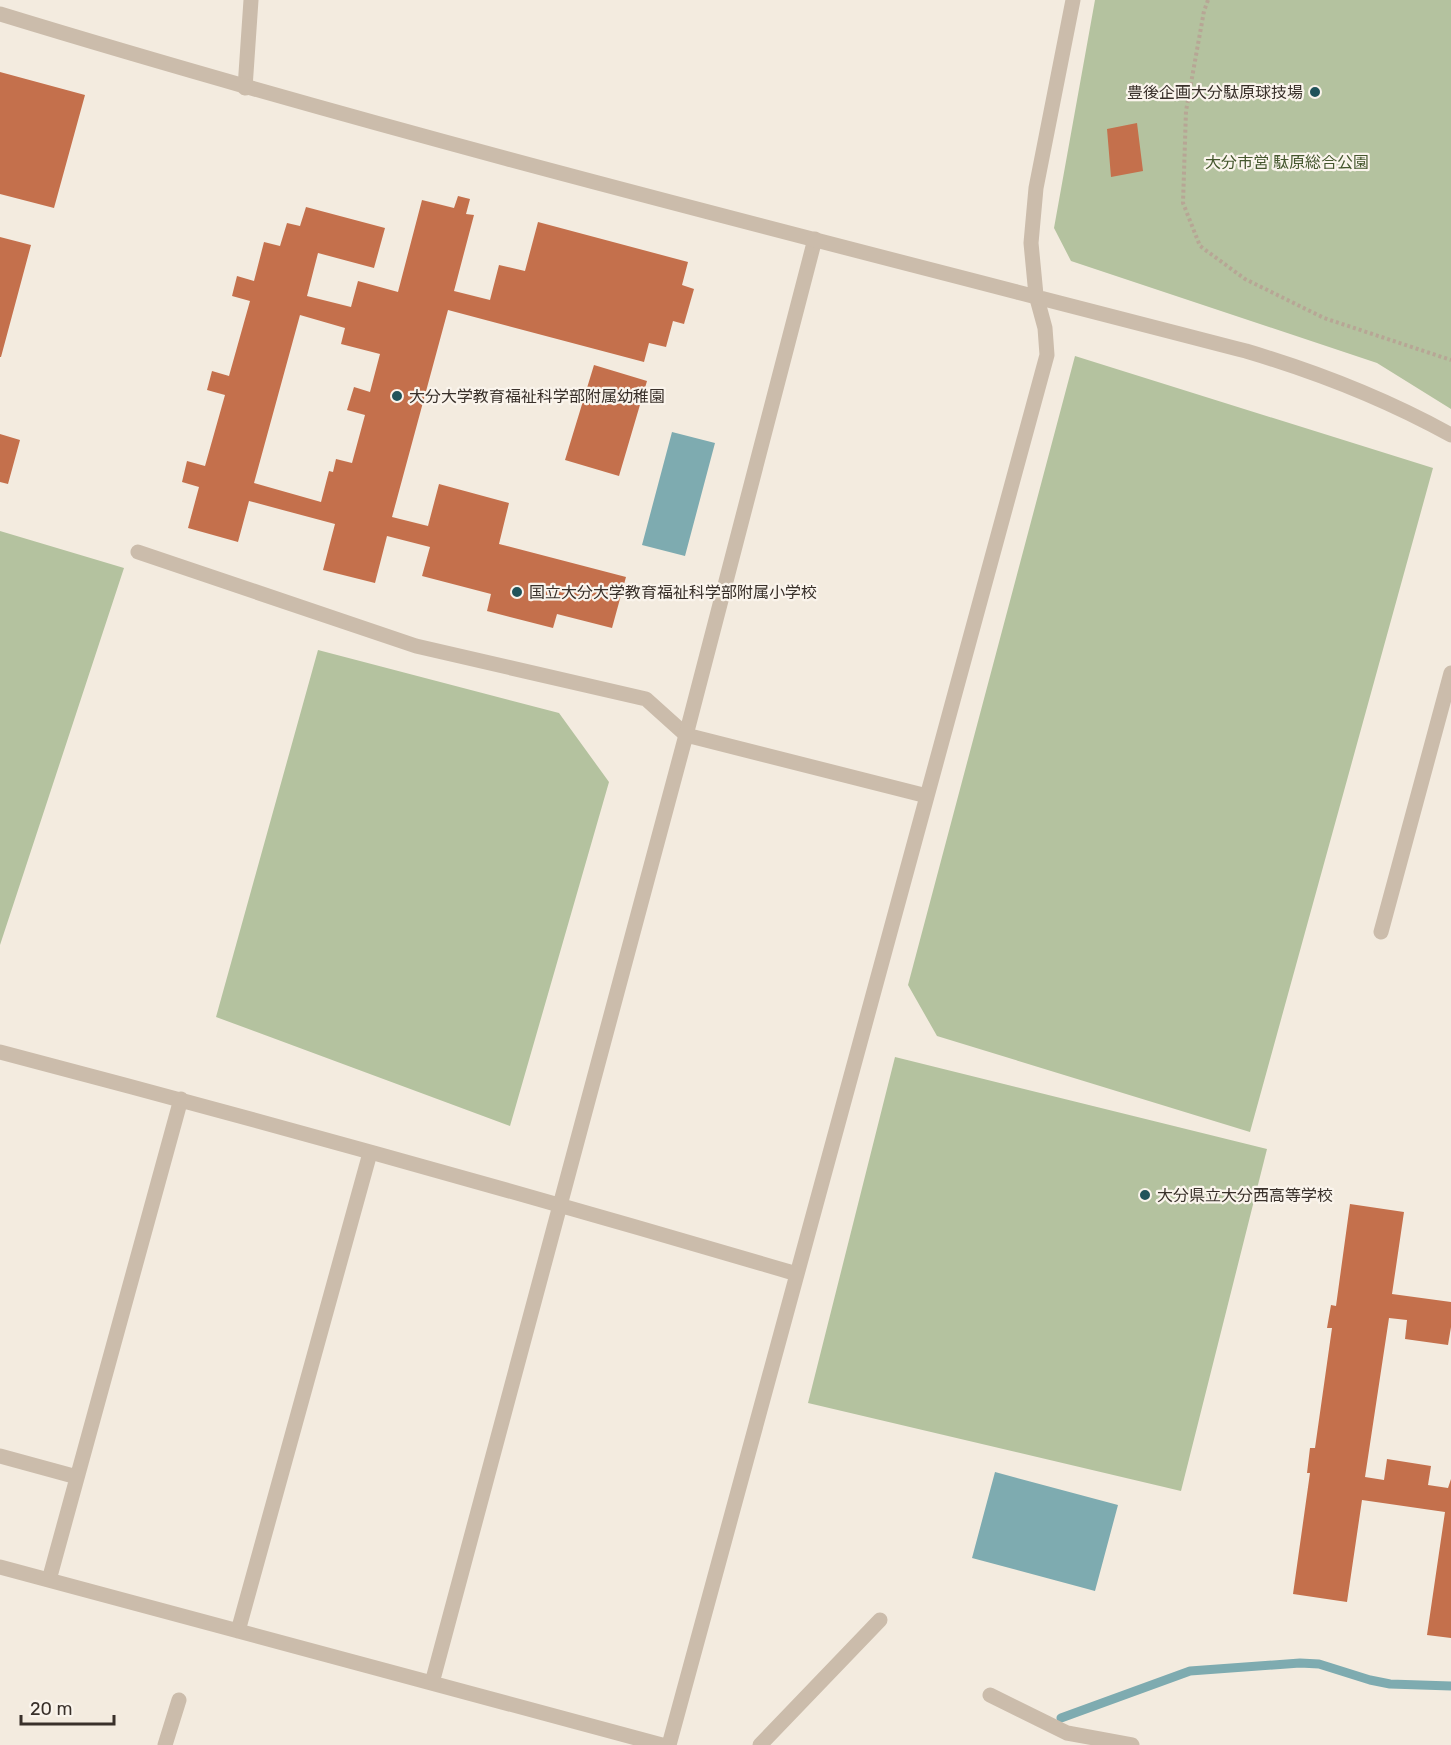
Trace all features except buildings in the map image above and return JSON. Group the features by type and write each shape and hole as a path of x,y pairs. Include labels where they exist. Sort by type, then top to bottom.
{"street":[{"path":"245,88 251,0"},
{"path":"669,1745 1047,355 1045,328 1036,295 1031,243 1035,198 1073,0"},
{"path":"0,14 245,88 1283,362 1393,404 1451,435"},
{"path":"432,1683 686,735 815,239"},
{"path":"138,552 416,646 646,699 686,735 927,796"},
{"path":"1381,932 1451,673"},
{"path":"0,1052 181,1099 560,1204 797,1274"},
{"path":"48,1580 181,1099"},
{"path":"238,1631 370,1153"},
{"path":"0,1456 77,1477"},
{"path":"0,1567 662,1745"},
{"path":"760,1745 880,1620"},
{"path":"990,1695 1088,1741 1131,1745"},
{"path":"165,1745 179,1700"}],"path":[{"path":"1208,0 1186,111 1183,203 1200,246 1245,279 1324,318 1451,360"}],"green space":[{"name":"大分市営 駄原総合公園","path":"1095,0 1451,0 1451,409 1377,363 1071,261 1054,228"},
{"path":"1075,356 1433,468 1250,1132 937,1036 908,985"},
{"path":"0,531 124,568 0,945"},
{"path":"318,650 559,713 609,782 510,1126 216,1017"},
{"path":"895,1057 1267,1149 1181,1491 808,1403"}],"water":[{"path":"672,432 715,443 685,556 642,545"},
{"path":"995,1472 1118,1505 1095,1591 972,1558"}],"waterway":[{"path":"1061,1718 1190,1671 1300,1663 1319,1664 1390,1684 1451,1686"}],"place":[{"name":"豊後企画大分駄原球技場","path":"1315,92"},
{"name":"大分大学教育福祉科学部附属幼稚園","path":"397,396"},
{"name":"国立大分大学教育福祉科学部附属小学校","path":"517,592"},
{"name":"大分県立大分西高等学校","path":"1145,1195"}]}
